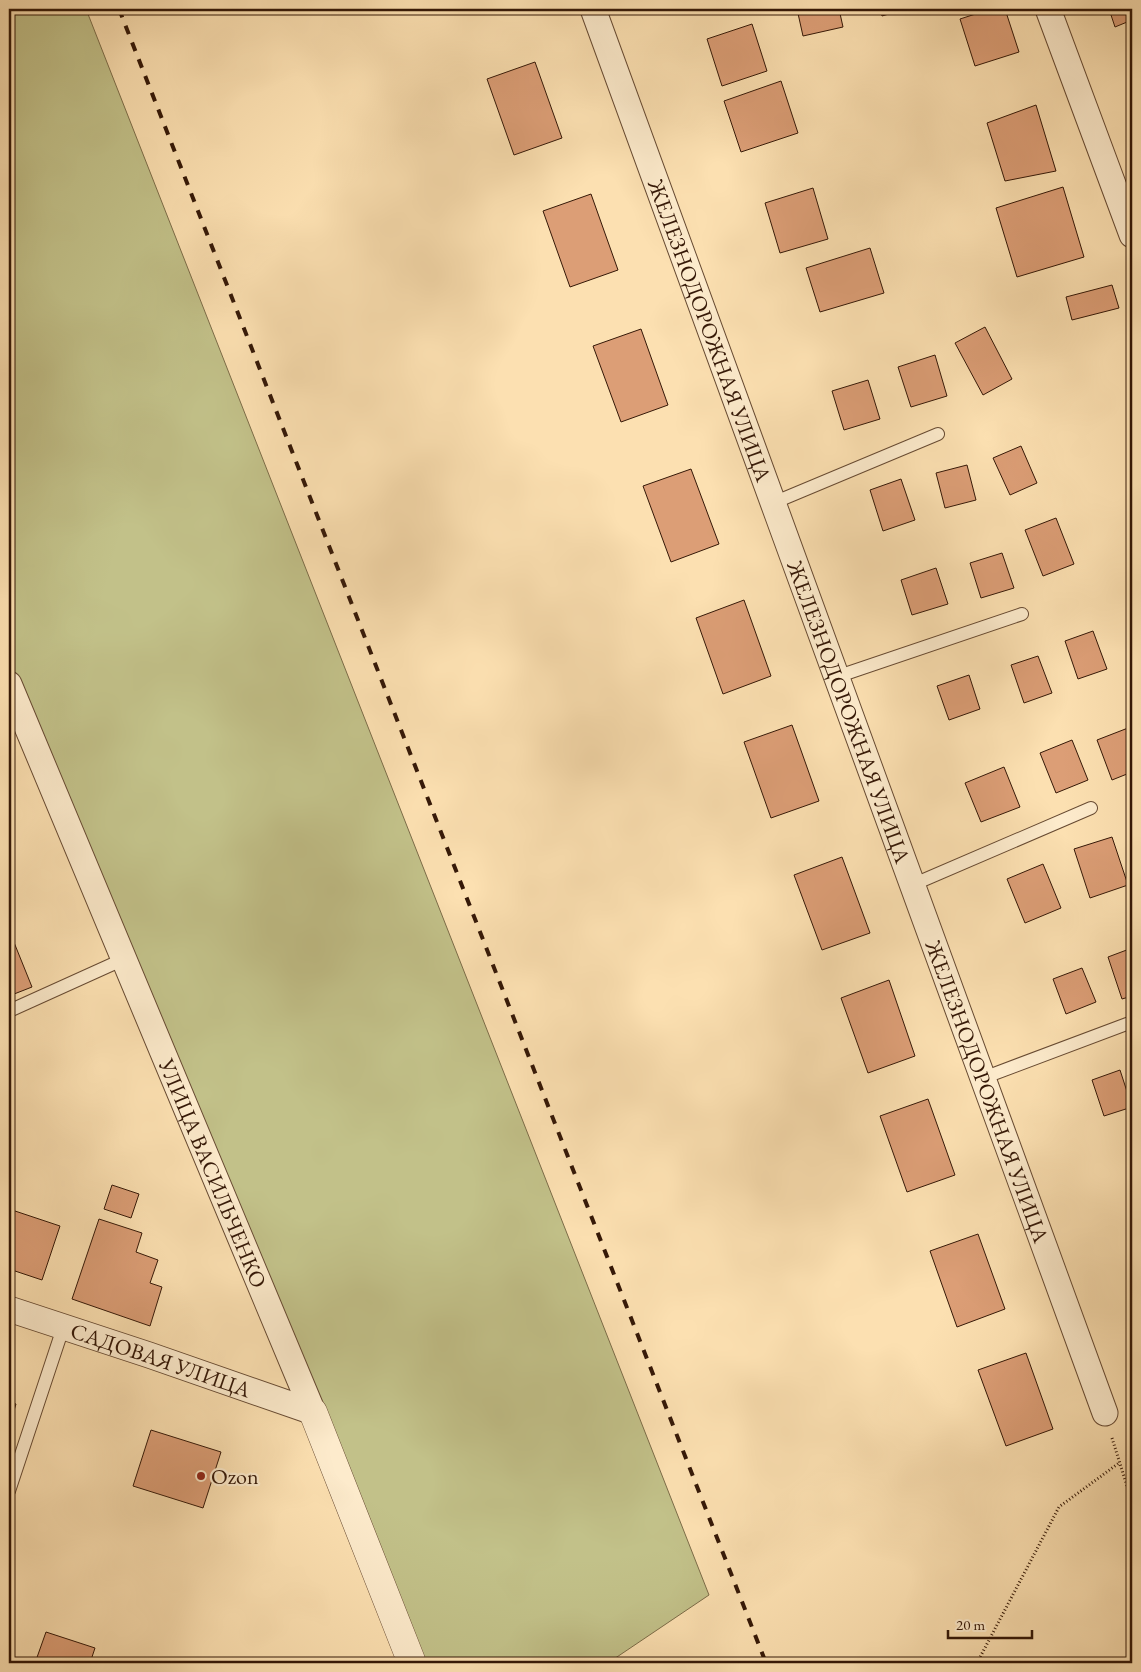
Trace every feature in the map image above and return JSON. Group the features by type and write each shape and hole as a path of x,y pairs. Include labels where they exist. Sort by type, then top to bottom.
{"street":[{"name":"ЖЕЛЕЗНОДОРОЖНАЯ УЛИЦА","path":"593,9 1105,1413"},
{"path":"1048,9 1132,235"},
{"name":"УЛИЦА ВАСИЛЬЧЕНКО","path":"9,684 313,1412 412,1663"},
{"name":"САДОВАЯ УЛИЦА","path":"9,1309 313,1412"}],"lane":[{"path":"773,503 938,434"},
{"path":"836,677 1022,614"},
{"path":"912,885 1091,808"},
{"path":"9,1010 124,959"},
{"path":"983,1078 1132,1022"},
{"path":"9,1491 63,1328"}],"path":[{"path":"1105,1413 1132,1502"},
{"path":"977,1663 1059,1507 1119,1463"}],"shaded area":[{"path":"9,9 86,9 709,1595 608,1663 412,1663 9,687"}],"building":[{"path":"797,9 839,9 843,27 803,36"},
{"path":"880,9 906,9 882,16"},
{"path":"991,9 1005,9 1019,52 975,66 960,19"},
{"path":"1109,9 1132,9 1132,20 1115,27"},
{"path":"752,24 767,71 722,86 707,39"},
{"path":"535,62 562,138 514,155 487,79"},
{"path":"781,81 798,133 741,152 724,101"},
{"path":"1036,105 1056,171 1005,181 987,123"},
{"path":"1063,187 1084,257 1017,277 996,208"},
{"path":"813,188 828,239 780,253 765,203"},
{"path":"591,194 618,270 570,287 543,211"},
{"path":"870,248 884,293 820,312 806,268"},
{"path":"1112,285 1119,308 1072,320 1066,297"},
{"path":"985,327 1012,379 983,395 955,343"},
{"path":"641,329 668,405 621,422 593,346"},
{"path":"935,355 947,396 911,407 898,367"},
{"path":"868,380 880,419 844,430 832,391"},
{"path":"1021,446 1037,483 1010,495 993,458"},
{"path":"967,465 976,500 945,508 936,473"},
{"path":"691,469 719,544 671,562 643,486"},
{"path":"901,479 915,520 883,531 870,490"},
{"path":"1056,518 1074,564 1043,576 1025,530"},
{"path":"1002,553 1014,588 981,598 970,563"},
{"path":"936,568 948,604 912,615 901,580"},
{"path":"744,600 771,676 723,694 696,618"},
{"path":"1093,631 1107,669 1078,679 1065,641"},
{"path":"1038,656 1052,693 1024,703 1011,665"},
{"path":"969,675 980,709 949,720 937,686"},
{"path":"792,725 819,801 771,818 744,742"},
{"path":"1128,728 1132,737 1132,772 1112,780 1097,740"},
{"path":"1072,740 1088,780 1056,793 1040,753"},
{"path":"1004,767 1020,807 981,822 965,783"},
{"path":"1112,837 1128,885 1090,898 1074,849"},
{"path":"842,857 870,933 822,950 794,875"},
{"path":"1043,864 1061,908 1025,923 1007,879"},
{"path":"9,930 32,987 9,996"},
{"path":"1132,948 1132,996 1122,999 1108,957"},
{"path":"1082,968 1096,1002 1066,1014 1053,979"},
{"path":"889,980 915,1056 868,1073 841,998"},
{"path":"1120,1070 1132,1107 1104,1116 1092,1080"},
{"path":"928,1099 955,1175 907,1192 880,1116"},
{"path":"112,1185 139,1194 131,1218 104,1209"},
{"path":"9,1209 60,1226 42,1280 9,1269"},
{"path":"99,1219 142,1233 136,1252 158,1260 150,1283 162,1287 150,1326 72,1299"},
{"path":"978,1234 1005,1309 957,1327 930,1251"},
{"path":"1026,1353 1053,1429 1006,1446 978,1370"},
{"path":"9,1402 16,1404 9,1427"},
{"path":"151,1430 221,1452 203,1508 133,1486"},
{"path":"46,1632 95,1648 90,1663 35,1663"}],"railway":[{"path":"119,9 766,1663"}],"place":[{"name":"Ozon","path":"201,1476"}]}
